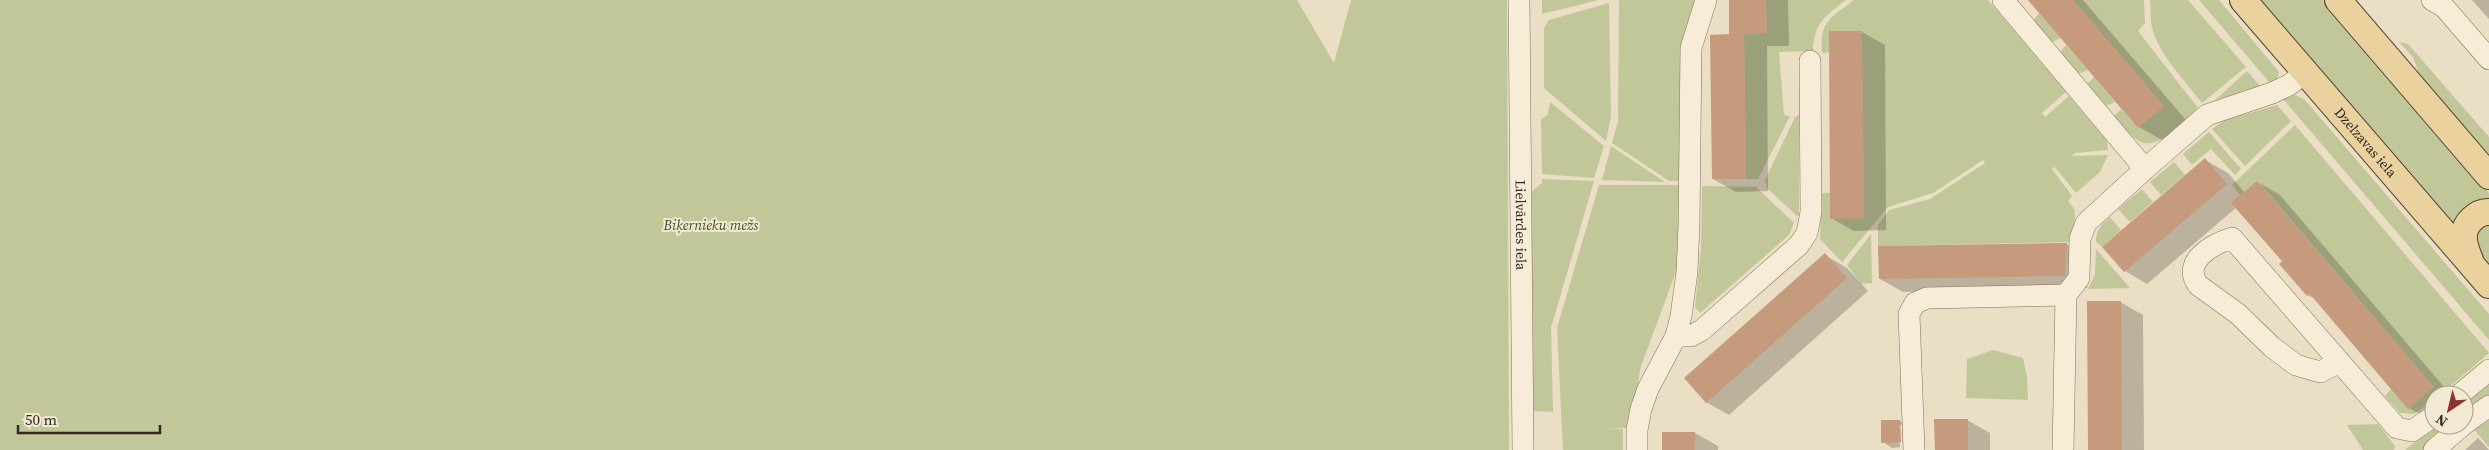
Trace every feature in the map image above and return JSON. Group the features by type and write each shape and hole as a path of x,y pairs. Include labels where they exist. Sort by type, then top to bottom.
{"main road":[{"name":"Dzelzavas iela","path":"2243,0 2470,260 2489,285"},
{"path":"2338,0 2489,176"},
{"path":"2470,260 2464,244 2466,229 2475,217 2484,212 2489,212"}],"street":[{"name":"Lielvārdes iela","path":"1519,0 1523,450"},
{"path":"1638,450 1637,430 1641,409 1648,389 1676,336 1681,316 1687,272 1691,48 1706,0"},
{"path":"2003,0 2145,168"},
{"path":"2432,0 2444,8 2489,58"},
{"path":"1676,336 1691,336 1702,330 1799,246 1807,233 1811,212 1810,61"},
{"path":"2063,450 2066,295 2079,278 2080,239 2086,222 2207,115 2272,93 2289,85 2306,72"},
{"path":"2340,362 2326,370 2316,372 2283,357 2238,314 2198,285 2194,279 2194,271 2200,257 2212,246 2232,238 2340,362 2397,428 2412,431 2424,423"},
{"path":"1914,450 1909,314 1914,303 1927,298 2066,295"},
{"path":"2471,385 2489,370"},
{"path":"2474,416 2489,406"},
{"path":"2434,450 2451,435"}],"green space":[{"name":"Biķernieku mežs","path":"0,0 1297,0 1334,63 1351,0 1507,0 1509,450 0,450"},
{"path":"1542,0 1599,0 1542,14"},
{"path":"1619,0 1695,0 1679,181 1669,181 1612,143 1618,121"},
{"path":"1766,0 1846,0 1832,11 1818,27 1813,51 1779,52 1784,115 1790,116 1758,179 1746,179 1744,34 1767,33"},
{"path":"1854,0 1988,0 2066,92 2042,113 2045,117 2069,96 2107,141 2108,150 2075,153 2072,156 2108,155 2100,172 2076,193 2055,167 2052,169 2072,196 2068,201 2075,210 2074,242 1878,246 1878,225 1889,210 1930,199 1985,163 1983,160 1933,193 1888,207 1842,262 1820,239 1821,193 1830,193 1864,218 1862,31 1829,31 1829,52 1822,53 1822,34 1828,21"},
{"path":"2073,0 2144,0 2145,23 2138,31 2198,108 2178,128 2161,140 2144,143 2133,137 2114,116 2121,109 2138,128 2164,106"},
{"path":"2150,0 2188,0 2246,67 2202,103 2173,66 2155,37 2151,21"},
{"path":"2199,0 2219,0 2279,72 2277,80 2270,83"},
{"path":"2258,0 2323,0 2489,193 2489,202 2476,201 2466,206 2451,225"},
{"path":"1609,3 1611,117 1606,141 1544,88 1544,28 1549,20"},
{"path":"2039,13 2061,38 2052,42 2033,21"},
{"path":"2399,42 2408,44 2489,137 2489,154 2420,77 2413,57"},
{"path":"2066,45 2088,70 2078,74 2060,52"},
{"path":"2247,71 2261,87 2215,100"},
{"path":"2094,77 2115,102 2106,106 2087,84"},
{"path":"2295,95 2304,99 2489,314 2489,340 2283,99"},
{"path":"1550,102 1604,146 1594,178 1542,174 1541,120 1548,114"},
{"path":"2277,105 2291,121 2245,166 2212,129 2225,120"},
{"path":"1799,115 1799,215 1797,216 1767,188 1765,180 1795,117"},
{"path":"2295,125 2489,353 2452,385 2432,385 2258,181 2240,195 2232,185"},
{"path":"2209,132 2241,169 2235,175 2211,149 2192,165 2183,154"},
{"path":"1611,146 1665,182 1602,180"},
{"path":"2174,162 2185,175 2161,195 2150,182"},
{"path":"1542,179 1594,181 1551,328 1553,412 1533,411 1531,192 1542,183"},
{"path":"1599,185 1681,185 1677,269 1640,369 1636,404 1626,428 1605,428 1623,429 1623,450 1563,450 1557,328"},
{"path":"1702,186 1756,187 1794,223 1789,235 1700,313 1695,307 1701,248"},
{"path":"2142,189 2153,202 2130,222 2118,209"},
{"path":"2110,217 2121,230 2102,247 2096,242 2097,234"},
{"path":"2489,220 2489,269 2474,252 2472,231"},
{"path":"1871,234 1872,283 1861,284 1847,265"},
{"path":"2096,249 2130,288 2088,289 2095,274"},
{"path":"1993,350 2023,358 2027,377 2028,400 1966,398 1967,359"},
{"path":"2489,382 2489,398 2474,409 2474,394"},
{"path":"2424,387 2424,407 2414,414 2400,413 2385,396 2391,389"},
{"path":"2489,420 2489,447 2474,429 2474,426"},
{"path":"2378,424 2395,446 2394,450 2363,450 2347,425"},
{"path":"2424,435 2443,435 2426,450 2405,450"}],"building":[{"path":"1729,0 1766,0 1767,33 1744,34 1746,179 1712,179 1710,35 1729,34"},
{"path":"2028,0 2073,0 2164,106 2138,128"},
{"path":"1829,31 1862,31 1864,218 1830,219"},
{"path":"2205,158 2227,184 2124,272 2102,247"},
{"path":"2257,181 2432,385 2424,385 2424,395 2408,409 2309,293 2307,296 2279,264 2282,261 2231,203"},
{"path":"2067,243 2065,276 1879,279 1878,246"},
{"path":"1825,253 1847,278 1706,403 1684,378"},
{"path":"2087,301 2121,301 2122,450 2088,450"},
{"path":"1934,419 1968,419 1968,450 1935,450"},
{"path":"1881,420 1900,420 1901,442 1881,443"},
{"path":"1662,432 1695,432 1695,450 1662,450"}]}
